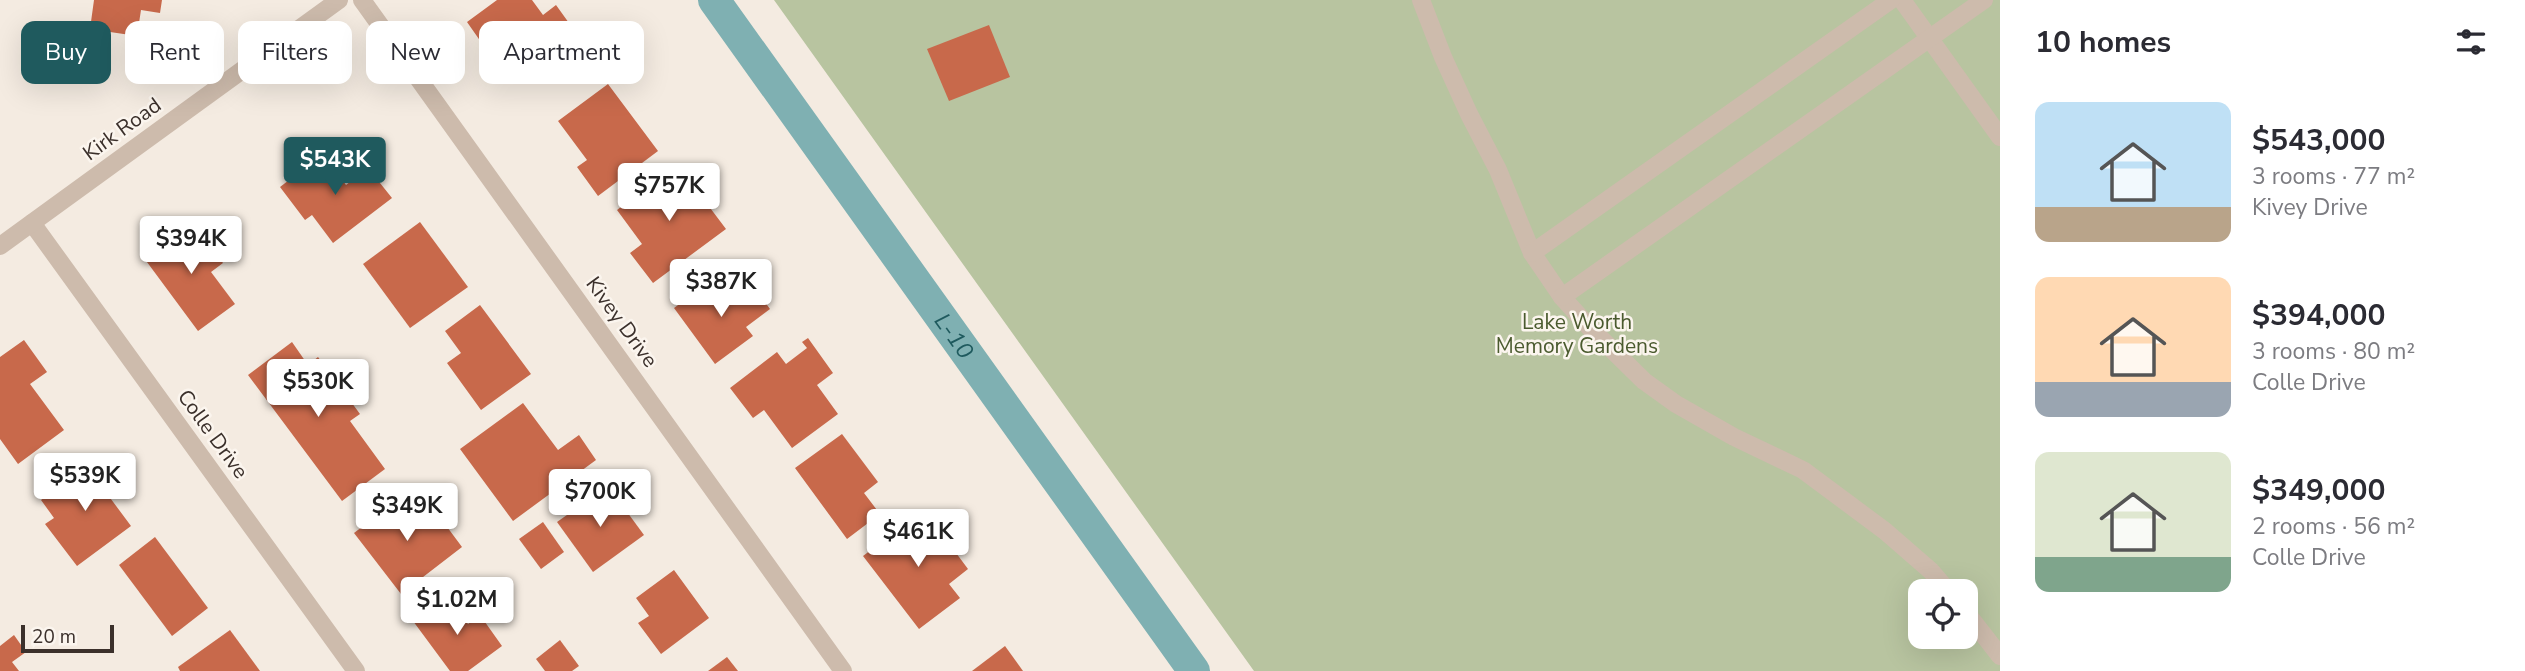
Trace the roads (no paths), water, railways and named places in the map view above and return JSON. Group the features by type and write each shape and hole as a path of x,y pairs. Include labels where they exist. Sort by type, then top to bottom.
{"street":[{"name":"Kirk Road","path":"0,246 339,0"},
{"name":"Kivey Drive","path":"362,0 843,671"},
{"path":"1421,0 1443,57 1498,170 1532,253 1562,297 1644,381 1703,420 1803,470 1885,531 1937,579"},
{"path":"1532,253 1891,0"},
{"path":"1902,0 2000,137"},
{"path":"1562,297 1984,0"},
{"name":"Colle Drive","path":"32,223 356,671"},
{"path":"1978,628 2000,656"}],"waterway":[{"name":"L-10","path":"714,0 1194,671"}],"park label":[{"name":"Lake Worth Memory Gardens","path":"1577,334"}]}
